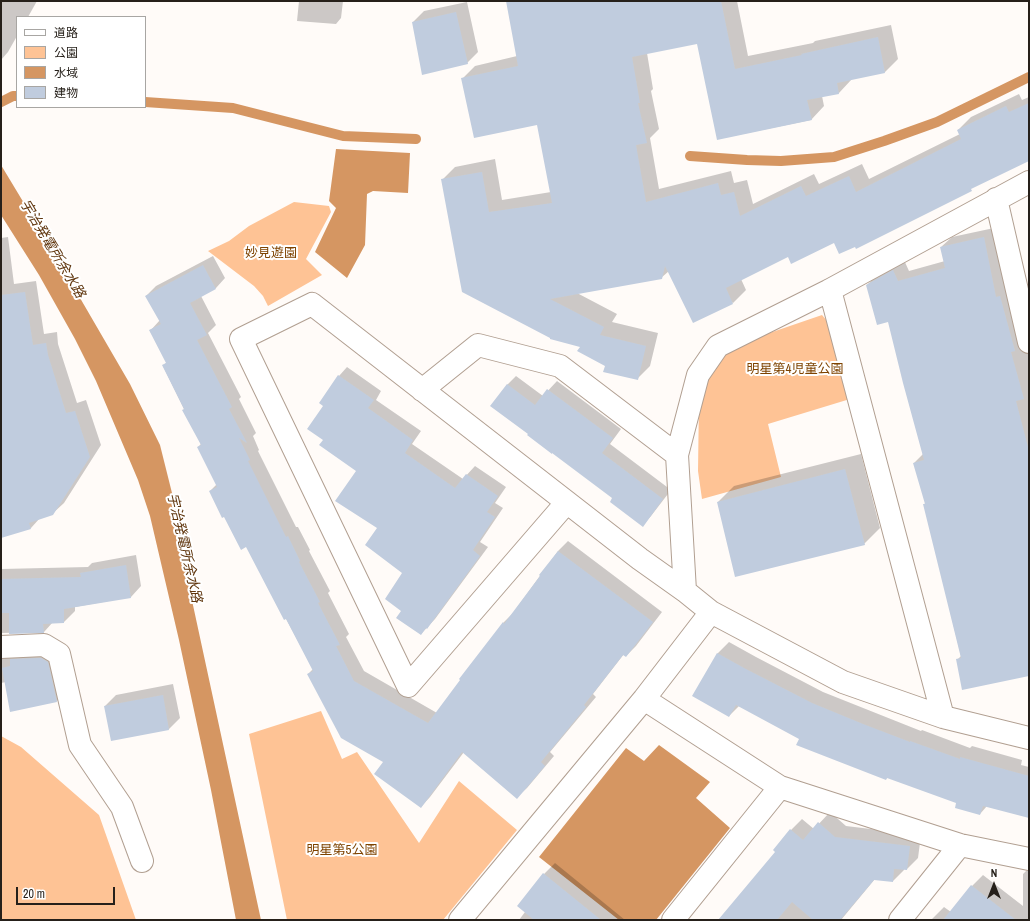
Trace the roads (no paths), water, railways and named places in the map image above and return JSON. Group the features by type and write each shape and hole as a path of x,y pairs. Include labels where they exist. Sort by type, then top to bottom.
{"street":[{"path":"686,590 677,456 698,375 718,346 830,290 1029,182"},
{"path":"996,199 1029,342"},
{"path":"830,290 943,717"},
{"path":"567,502 408,686 240,339 312,304 422,390 567,502 640,559 686,590 711,612 843,682 943,717 1029,738"},
{"path":"422,390 478,345 560,366 677,456"},
{"path":"460,920 644,699 711,612"},
{"path":"1,647 44,645 59,654 80,745 122,807 142,860"},
{"path":"644,699 780,787 960,845 1029,858"},
{"path":"673,920 780,787"},
{"path":"900,920 960,845"}],"water":[{"path":"336,149 410,153 408,193 373,191 367,194 365,245 347,278 315,252 336,208 329,201"},
{"path":"1,165 130,384 160,445 178,517 188,582 261,920 236,920 211,790 179,640 150,516 138,480 96,381 75,339 39,275 1,215"},
{"path":"659,745 710,782 696,798 730,828 656,920 619,920 539,857 626,748 644,761"}],"waterway":[{"path":"690,156 781,161 834,157 937,122 1029,77"},
{"path":"1,102 16,96"},
{"path":"146,102 233,108 343,136 416,139"}],"water label":[{"name":"宇治発電所余水路","path":"52,249"},
{"name":"宇治発電所余水路","path":"184,548"}],"park label":[{"name":"妙見遊園","path":"271,254"},
{"name":"明星第4児童公園","path":"795,370"},
{"name":"明星第5公園","path":"342,851"}]}
